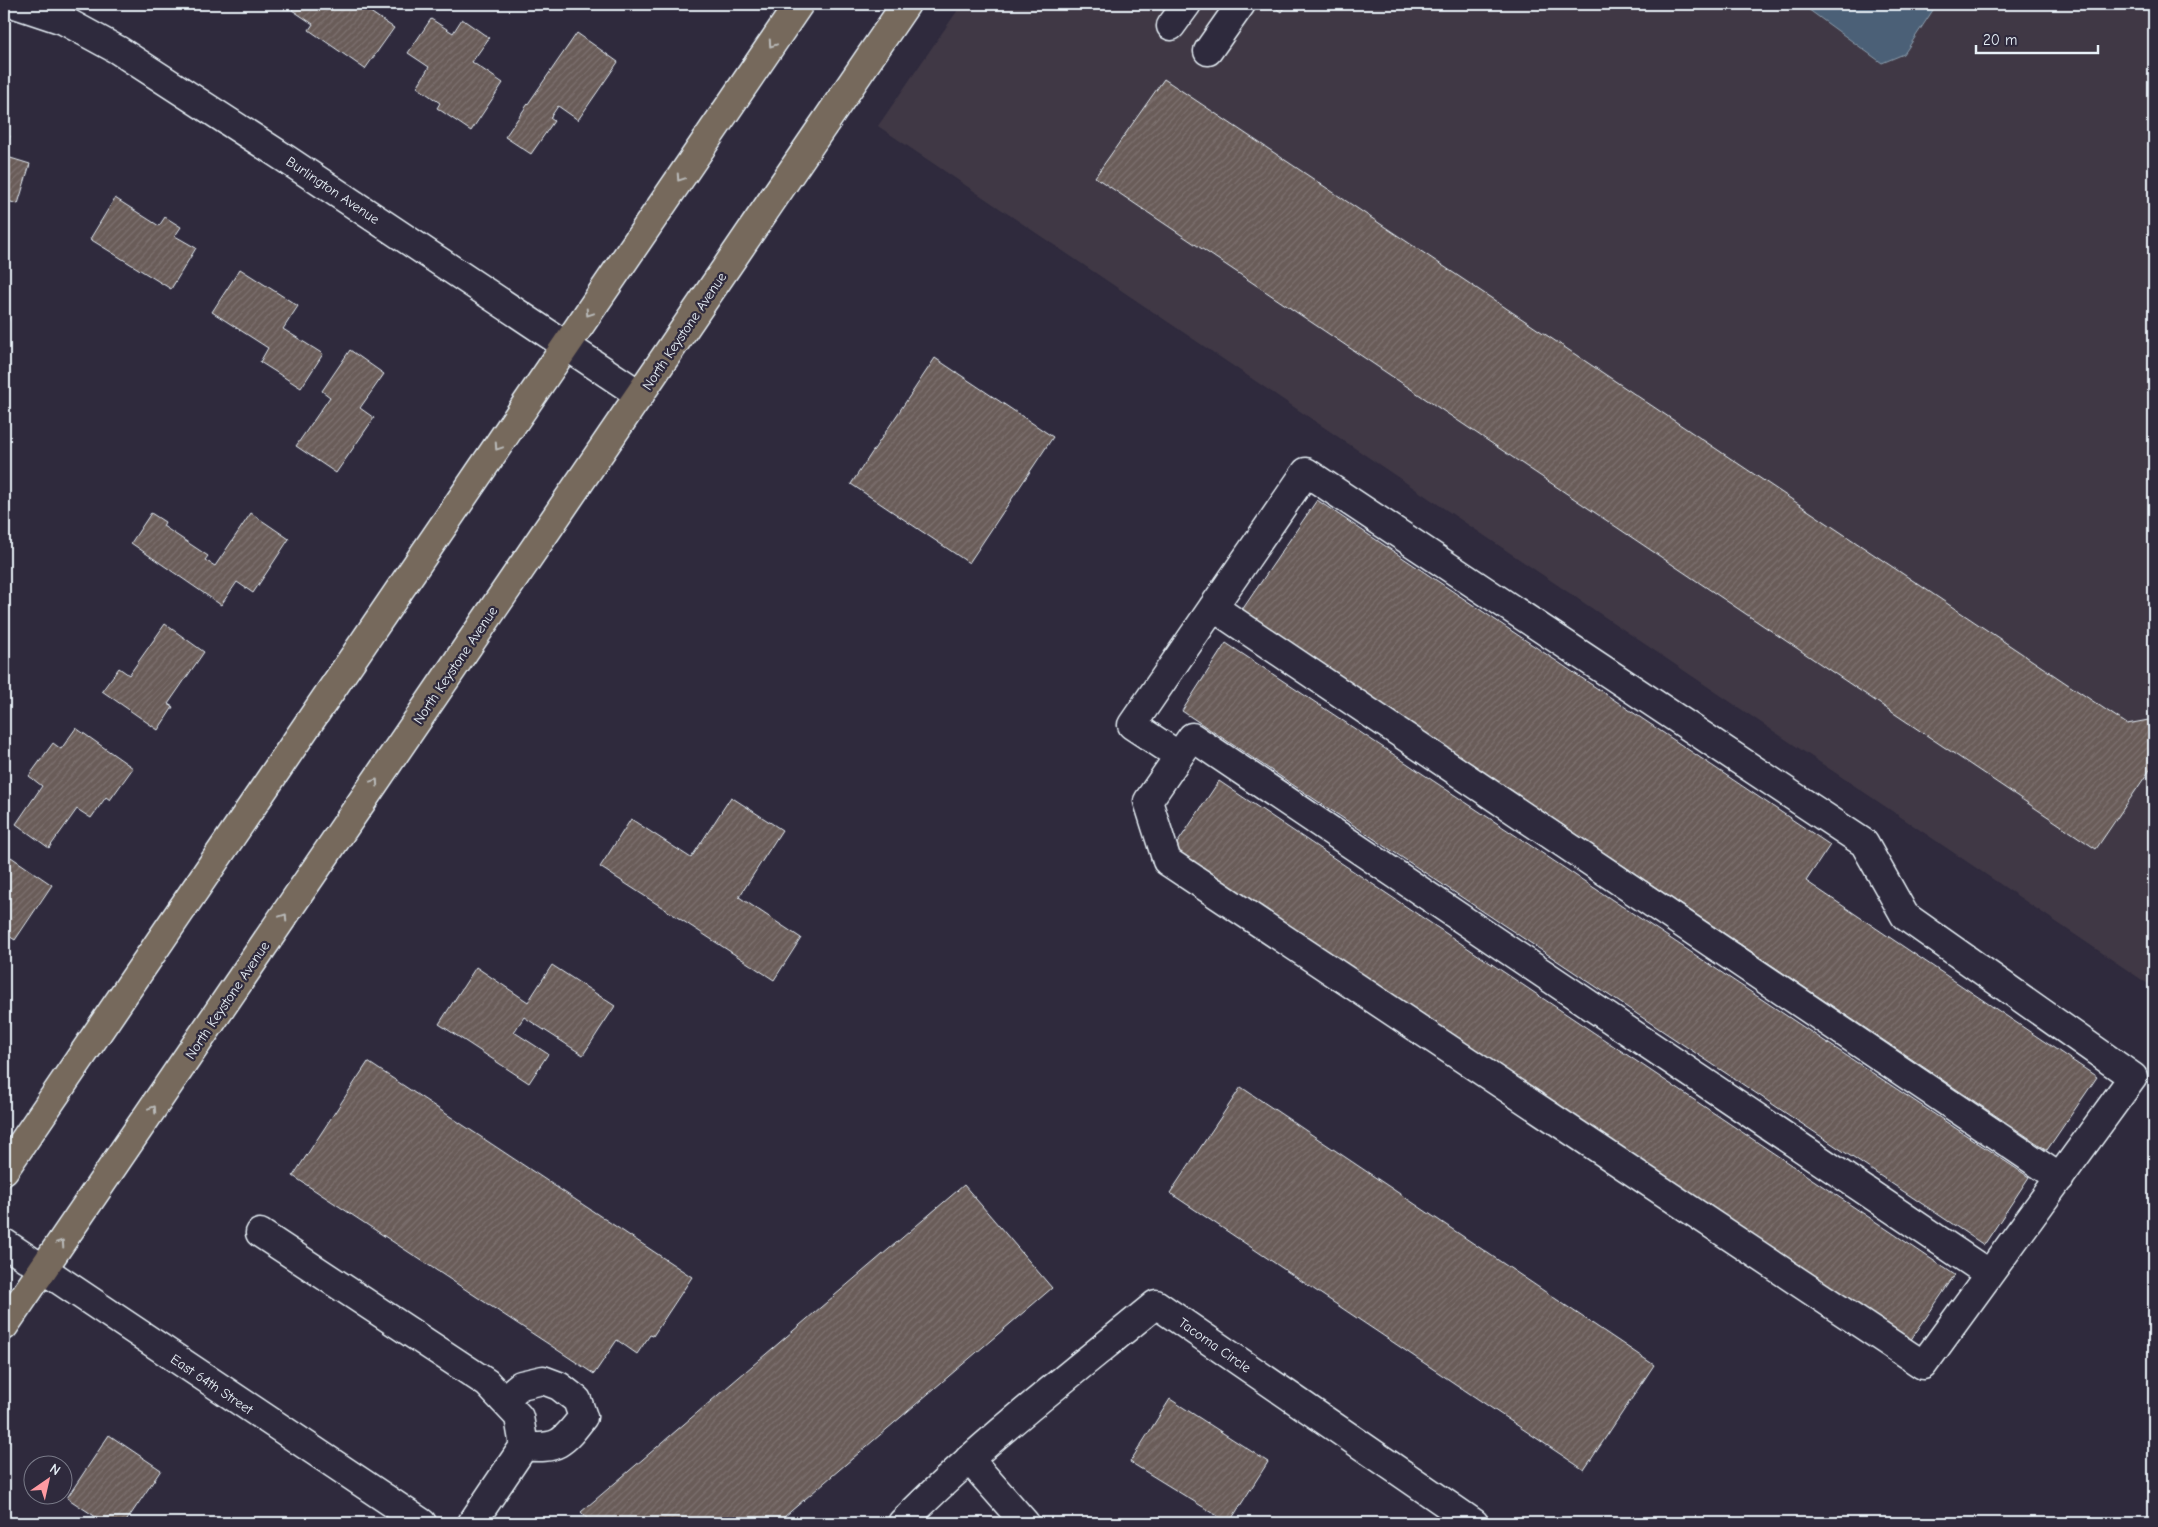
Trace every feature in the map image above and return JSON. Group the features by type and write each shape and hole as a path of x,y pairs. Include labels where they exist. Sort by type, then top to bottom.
{"main road":[{"path":"4,1170 799,4"},
{"name":"North Keystone Avenue","path":"4,1326 906,4"}],"street":[{"name":"Burlington Avenue","path":"15,4 63,20 118,50 294,164 640,395"},
{"path":"1171,26 1186,4"},
{"path":"1208,51 1241,4"},
{"path":"1179,756 1132,726 1306,472 1864,844 1906,916 2133,1077 1923,1365 1167,861 1148,801 1192,738 1989,1274"},
{"path":"1214,607 2060,1178"},
{"path":"260,1233 487,1383 519,1417 524,1446 472,1523"},
{"name":"East 64th Street","path":"4,1243 422,1523"},
{"name":"Tacoma Circle","path":"902,1523 936,1488 969,1459 1156,1304 1474,1523"},
{"path":"503,1400 521,1385 543,1380 559,1386 577,1400 583,1417 566,1439 545,1448 524,1446"},
{"path":"969,1459 1025,1523"}],"shaded area":[{"path":"962,4 2154,4 2154,988 878,126"}],"water":[{"path":"1801,4 1937,4 1904,54 1882,63"}],"building":[{"path":"297,4 365,4 363,7 394,28 365,69 309,30 313,24 292,10"},
{"path":"1270,4 1287,4 1281,12"},
{"path":"431,19 453,33 462,19 489,38 472,62 503,83 471,131 437,108 440,103 417,87 429,67 408,53"},
{"path":"577,33 618,62 578,120 558,106 550,118 554,121 531,154 505,137"},
{"path":"1164,79 2127,724 2154,719 2154,767 2151,768 2096,849 1095,177"},
{"path":"4,134 10,136 4,156"},
{"path":"4,156 30,164 18,204 4,200"},
{"path":"115,198 159,226 165,217 181,227 175,236 196,248 171,289 90,239"},
{"path":"240,269 298,306 283,329 323,354 301,388 260,362 268,348 212,312"},
{"path":"4,317 9,318 4,333"},
{"path":"350,350 384,374 360,408 374,418 336,473 296,446 330,397 322,391"},
{"path":"935,358 1053,437 969,563 851,484"},
{"path":"1317,500 1830,845 1806,881 2097,1077 2047,1150 1242,610"},
{"path":"151,513 165,522 163,526 208,556 205,560 215,566 251,513 289,539 253,593 237,582 221,605 131,543"},
{"path":"165,624 204,652 168,704 173,707 158,730 102,691 119,668 129,675"},
{"path":"1226,643 2029,1177 1984,1245 1182,711"},
{"path":"76,728 133,768 110,800 106,797 91,818 77,809 49,848 16,824 42,786 29,776 53,743 61,749"},
{"path":"1219,781 1955,1275 1908,1344 1172,851"},
{"path":"731,797 782,830 739,897 801,938 774,980 600,867 631,819 691,858"},
{"path":"11,857 52,885 15,940 4,933 4,867"},
{"path":"552,965 615,1006 583,1055 524,1017 514,1032 548,1054 529,1083 439,1024 476,967 528,1002"},
{"path":"368,1062 692,1277 653,1336 650,1335 637,1354 617,1340 594,1374 293,1176"},
{"path":"1241,1087 1654,1365 1584,1470 1170,1193"},
{"path":"964,1185 1052,1288 777,1523 591,1523 581,1512"},
{"path":"1170,1399 1268,1462 1229,1523 1130,1462"},
{"path":"109,1435 161,1470 125,1523 105,1523 72,1501 72,1490"}]}
